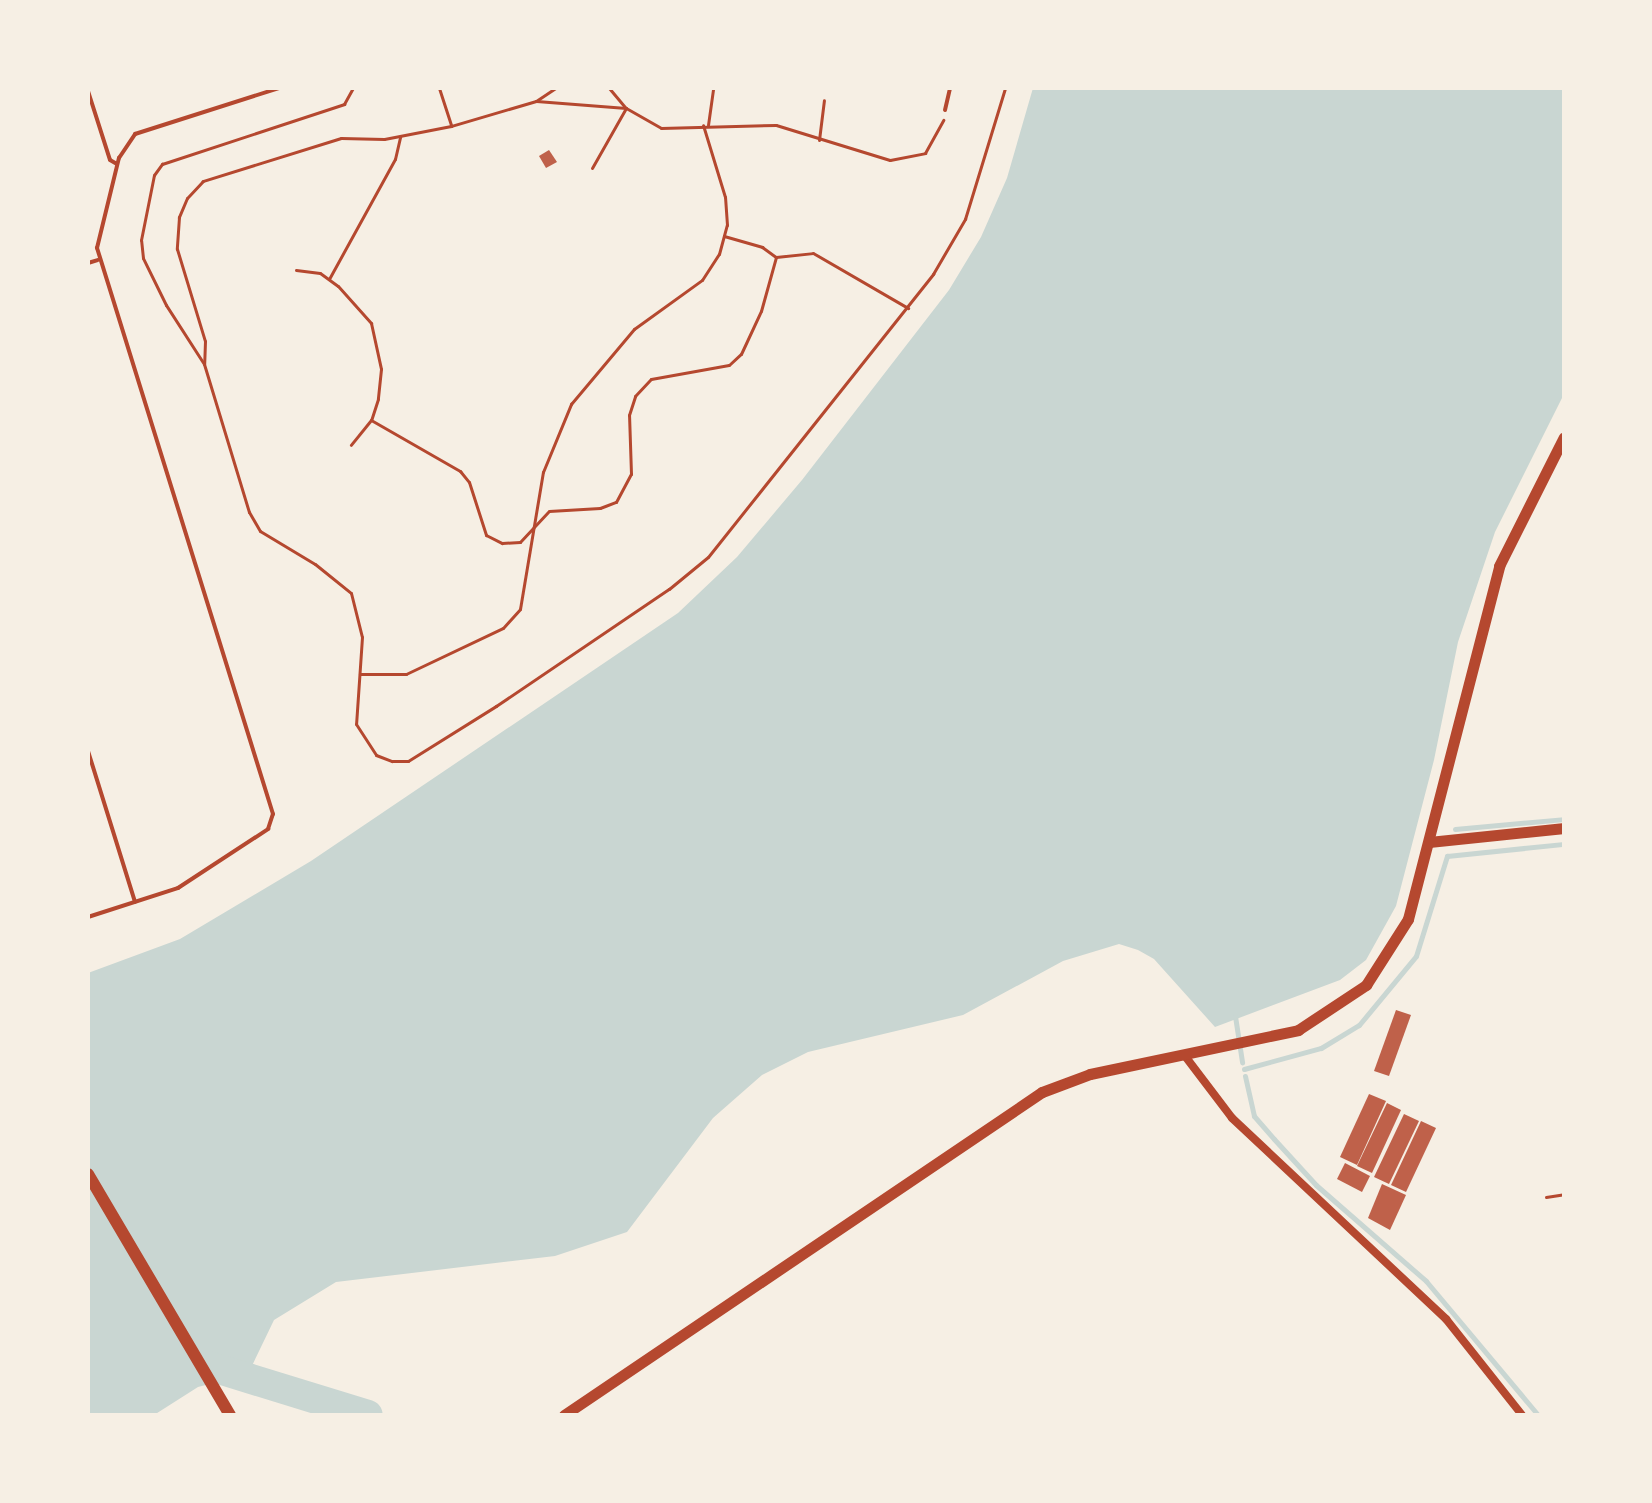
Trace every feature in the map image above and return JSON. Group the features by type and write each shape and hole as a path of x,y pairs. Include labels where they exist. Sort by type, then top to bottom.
{"main road":[{"path":"88,1174 230,1415"}],"street":[{"path":"564,1415 1042,1092 1090,1074 1298,1030 1366,985 1408,919 1499,566 1564,437"},
{"path":"1429,842 1564,828"},
{"path":"1185,1056 1254,1141 1446,1319 1522,1415"}],"lane":[{"path":"88,917 178,888 268,829 273,814 98,260 117,164 135,134 279,88"},
{"path":"945,110 950,88"},
{"path":"88,91 110,160 117,164"},
{"path":"88,263 98,260"},
{"path":"88,751 135,902"}],"path":[{"path":"353,88 344,104 162,164 154,175 141,240 143,258 204,364 249,512 260,531 315,564 351,593 362,637 356,724 376,755 392,761 408,761 496,706 669,589 708,557 908,309 965,219 1005,88"},
{"path":"439,88 451,126"},
{"path":"204,364 205,341 177,249 179,217 187,198 203,181 289,151 341,138 400,136 451,126 536,101 555,88"},
{"path":"609,88 626,108 661,128 776,125 855,152 908,160 925,153 936,139 945,110"},
{"path":"360,674 406,674 503,628 520,609 543,472 571,404 634,329 702,280 724,236 725,197 706,125 713,88"},
{"path":"819,140 824,100"},
{"path":"536,101 626,108"},
{"path":"592,168 626,108"},
{"path":"329,279 395,159 400,136"},
{"path":"724,236 762,247 776,257 813,253 908,309"},
{"path":"371,420 460,471 469,482 486,535 502,543 520,542 549,511 600,508 616,502 631,474 629,415 635,396 651,379 729,365 741,354 761,311 776,257"},
{"path":"296,270 329,279 358,303 379,348 378,399 371,420 351,445"},
{"path":"1546,1197 1564,1194"}],"shaded area":[{"path":"1033,88 1564,88 1564,394 1495,532 1458,642 1434,760 1396,906 1366,960 1340,980 1215,1027 1154,959 1138,950 1119,944 1063,961 963,1015 808,1052 762,1075 713,1118 627,1232 555,1256 336,1282 274,1320 248,1374 198,1387 154,1415 88,1415 88,973 180,939 311,861 678,613 737,557 802,480 949,290 981,237 1007,178"}],"building":[{"path":"549,150 557,162 546,168 539,156"},
{"path":"1396,1010 1411,1015 1389,1076 1374,1071"},
{"path":"1369,1094 1386,1101 1357,1165 1340,1157"},
{"path":"1387,1103 1401,1110 1372,1173 1357,1166"},
{"path":"1404,1114 1419,1121 1389,1184 1374,1177"},
{"path":"1421,1121 1436,1128 1406,1192 1391,1185"},
{"path":"1345,1163 1370,1176 1362,1192 1337,1179"},
{"path":"1382,1184 1406,1195 1390,1230 1368,1218"}],"waterway":[{"path":"1455,829 1564,819"},
{"path":"1244,1069 1321,1048 1359,1025 1416,956 1447,856 1564,844"},
{"path":"1235,1016 1242,1062"},
{"path":"1245,1076 1254,1116 1316,1185 1426,1281 1538,1415"},
{"path":"209,1366 368,1415"}]}
